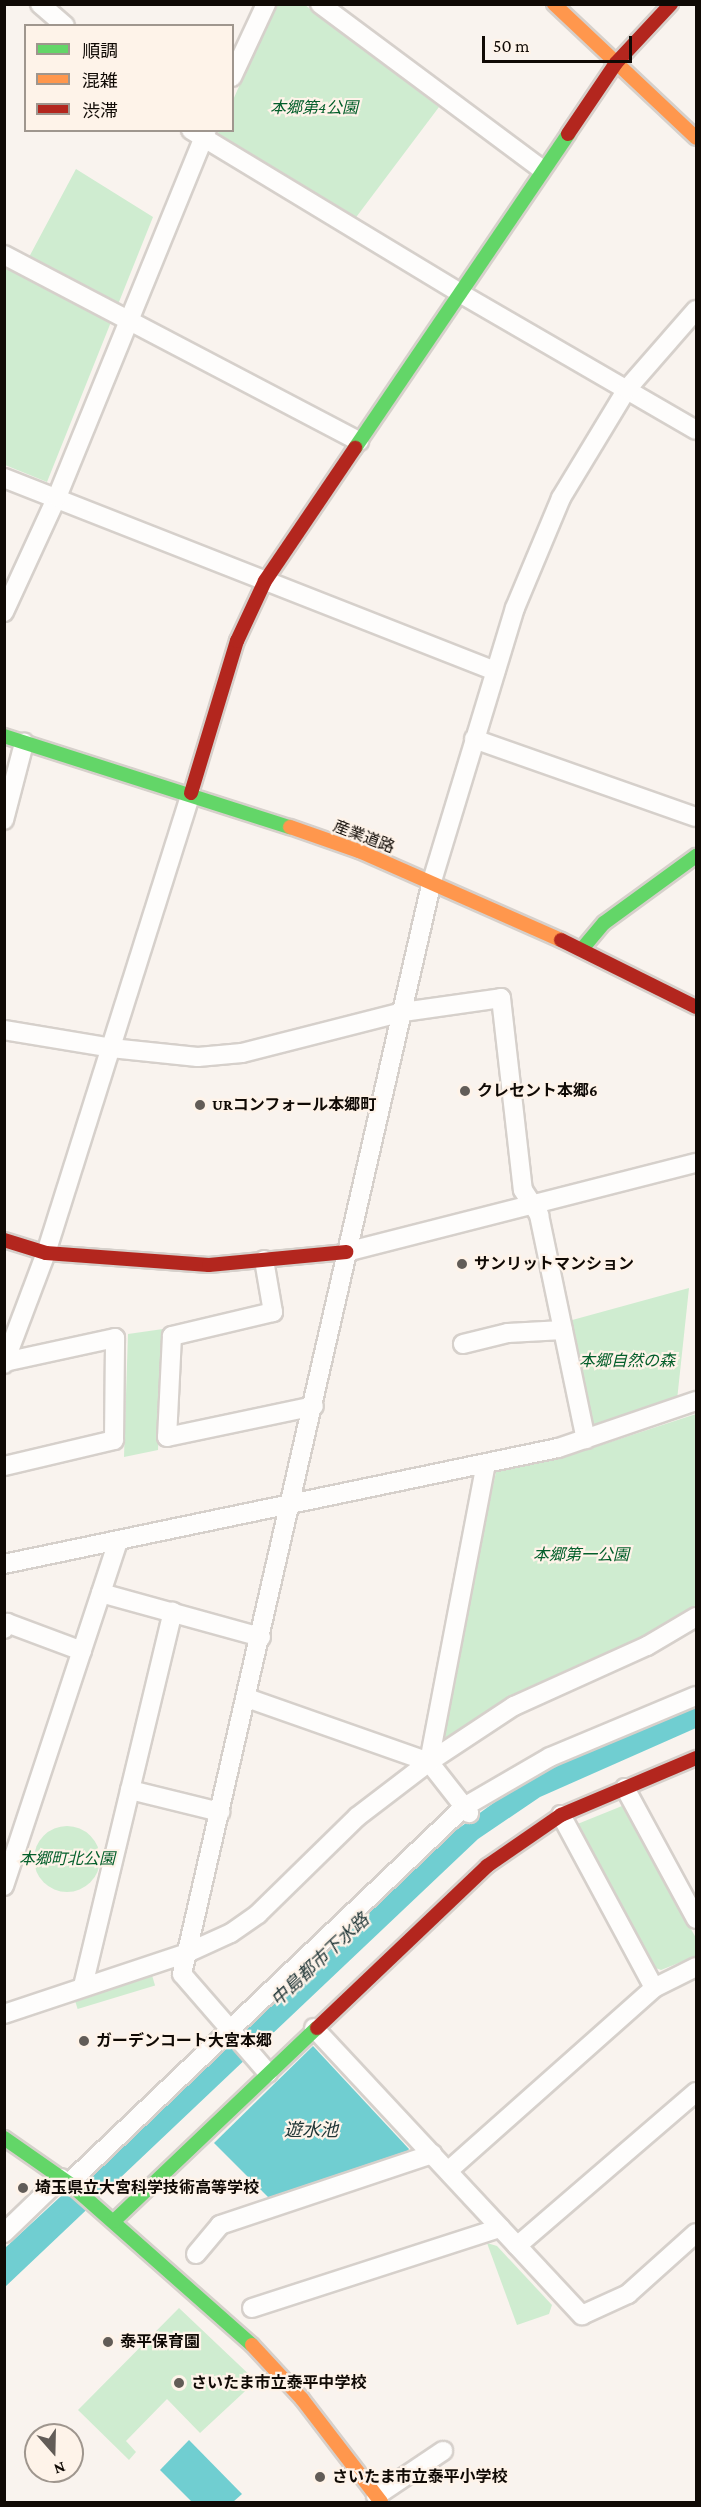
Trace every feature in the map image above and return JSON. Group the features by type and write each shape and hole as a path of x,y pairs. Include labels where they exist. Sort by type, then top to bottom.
{"street":[{"path":"40,4 63,24"},
{"path":"234,72 266,4"},
{"path":"320,4 541,169"},
{"path":"554,4 696,138"},
{"path":"5,1363 46,1253 237,641 265,581 541,169 616,63 671,4"},
{"path":"4,612 57,497 200,134 458,292 696,430"},
{"path":"4,255 359,441"},
{"path":"263,2067 182,1974 314,1406 346,1252 432,881 515,608 561,498 627,389 696,310"},
{"path":"4,478 495,671"},
{"name":"産業道路","path":"4,736 191,793 432,881 582,949 696,1007"},
{"path":"474,739 696,817"},
{"path":"4,820 24,742"},
{"path":"582,949 604,923 696,856"},
{"path":"4,1030 111,1048 198,1057 242,1053 403,1012 501,998 523,1190 539,1215 586,1439"},
{"path":"4,1240 46,1253 209,1265 346,1252 531,1204 695,1168"},
{"path":"264,1260 273,1312 172,1336 167,1437 314,1406"},
{"path":"463,1344 508,1333 563,1329"},
{"path":"4,1466 114,1440 115,1338 5,1363"},
{"path":"4,1564 486,1463 586,1439 696,1401"},
{"path":"429,1761 486,1463"},
{"path":"4,1886 11,1841 82,1651 118,1541"},
{"path":"101,1593 261,1637"},
{"path":"83,1986 173,1612"},
{"path":"4,2014 187,1953 231,1933 258,1914 357,1817 429,1761 514,1706 647,1646 696,1617"},
{"path":"4,1629 7,1623 82,1651"},
{"path":"4,2233 234,2035 467,1810 550,1756 696,1696"},
{"path":"247,1698 429,1761 467,1810"},
{"path":"114,2221 263,2067 314,2028 487,1866 561,1815 696,1758"},
{"path":"626,1788 696,1919"},
{"path":"130,1790 220,1812"},
{"path":"561,1815 654,1988"},
{"path":"448,2171 654,1988 696,1967"},
{"path":"314,2028 582,2315 628,2294 696,2233"},
{"path":"517,2246 696,2092"},
{"path":"4,2138 67,2181 259,2350 302,2399 378,2499 443,2451"},
{"path":"195,2254 220,2225 432,2154"},
{"path":"252,2308 500,2228"}],"green space":[{"name":"本郷第4公園","path":"275,5 305,5 439,107 354,220 215,139 218,132 234,132 234,98"},
{"path":"76,169 153,217 47,482 5,465 4,267 20,274"},
{"name":"本郷自然の森","path":"689,1288 677,1400 590,1431 565,1322"},
{"path":"163,1329 158,1450 124,1457 128,1334"},
{"name":"本郷第一公園","path":"696,1414 696,1605 638,1639 513,1696 448,1738 439,1737 496,1472 583,1451"},
{"path":"622,1806 696,1938 696,1956 661,1970 653,1967 575,1825"},
{"name":"本郷町北公園","path":"73,1826 91,1835 98,1846 100,1859 98,1872 91,1883 80,1890 61,1892 43,1883 36,1872 34,1853 43,1835 54,1828"},
{"path":"151,1972 155,1985 78,2009 74,1996"},
{"path":"487,2243 497,2246 552,2305 549,2314 517,2325"},
{"path":"179,2308 256,2381 200,2433 167,2399 126,2441 136,2452 129,2460 78,2410"}],"water":[{"name":"中島都市下水路","path":"696,1702 696,1728 540,1797 478,1839 5,2287 5,2248 455,1831 540,1769"},
{"name":"遊水池","path":"313,2046 409,2149 400,2162 274,2203 214,2143"},
{"path":"189,2440 242,2494 233,2502 192,2502 160,2470"}],"traffic: fast":[{"path":"355,448 568,134"},
{"path":"4,736 290,827"},
{"path":"582,949 604,923 696,856"},
{"path":"114,2221 317,2028"},
{"path":"4,2138 70,2184 252,2345"}],"traffic: slow":[{"path":"554,4 696,138"},
{"path":"290,827 359,851 561,940"},
{"path":"252,2345 302,2399 381,2502"}],"traffic: jam":[{"path":"568,134 616,63 671,4"},
{"path":"191,793 237,641 265,581 355,448"},
{"path":"561,940 696,1007"},
{"path":"4,1240 46,1253 209,1265 346,1252"},
{"path":"317,2028 487,1866 561,1815 696,1758"}],"place":[{"name":"クレセント本郷6","path":"465,1091"},
{"name":"URコンフォール本郷町","path":"200,1105"},
{"name":"サンリットマンション","path":"462,1264"},
{"name":"ガーデンコート大宮本郷","path":"84,2041"},
{"name":"埼玉県立大宮科学技術高等学校","path":"23,2188"},
{"name":"泰平保育園","path":"108,2342"},
{"name":"さいたま市立泰平中学校","path":"179,2383"},
{"name":"さいたま市立泰平小学校","path":"320,2477"}]}
